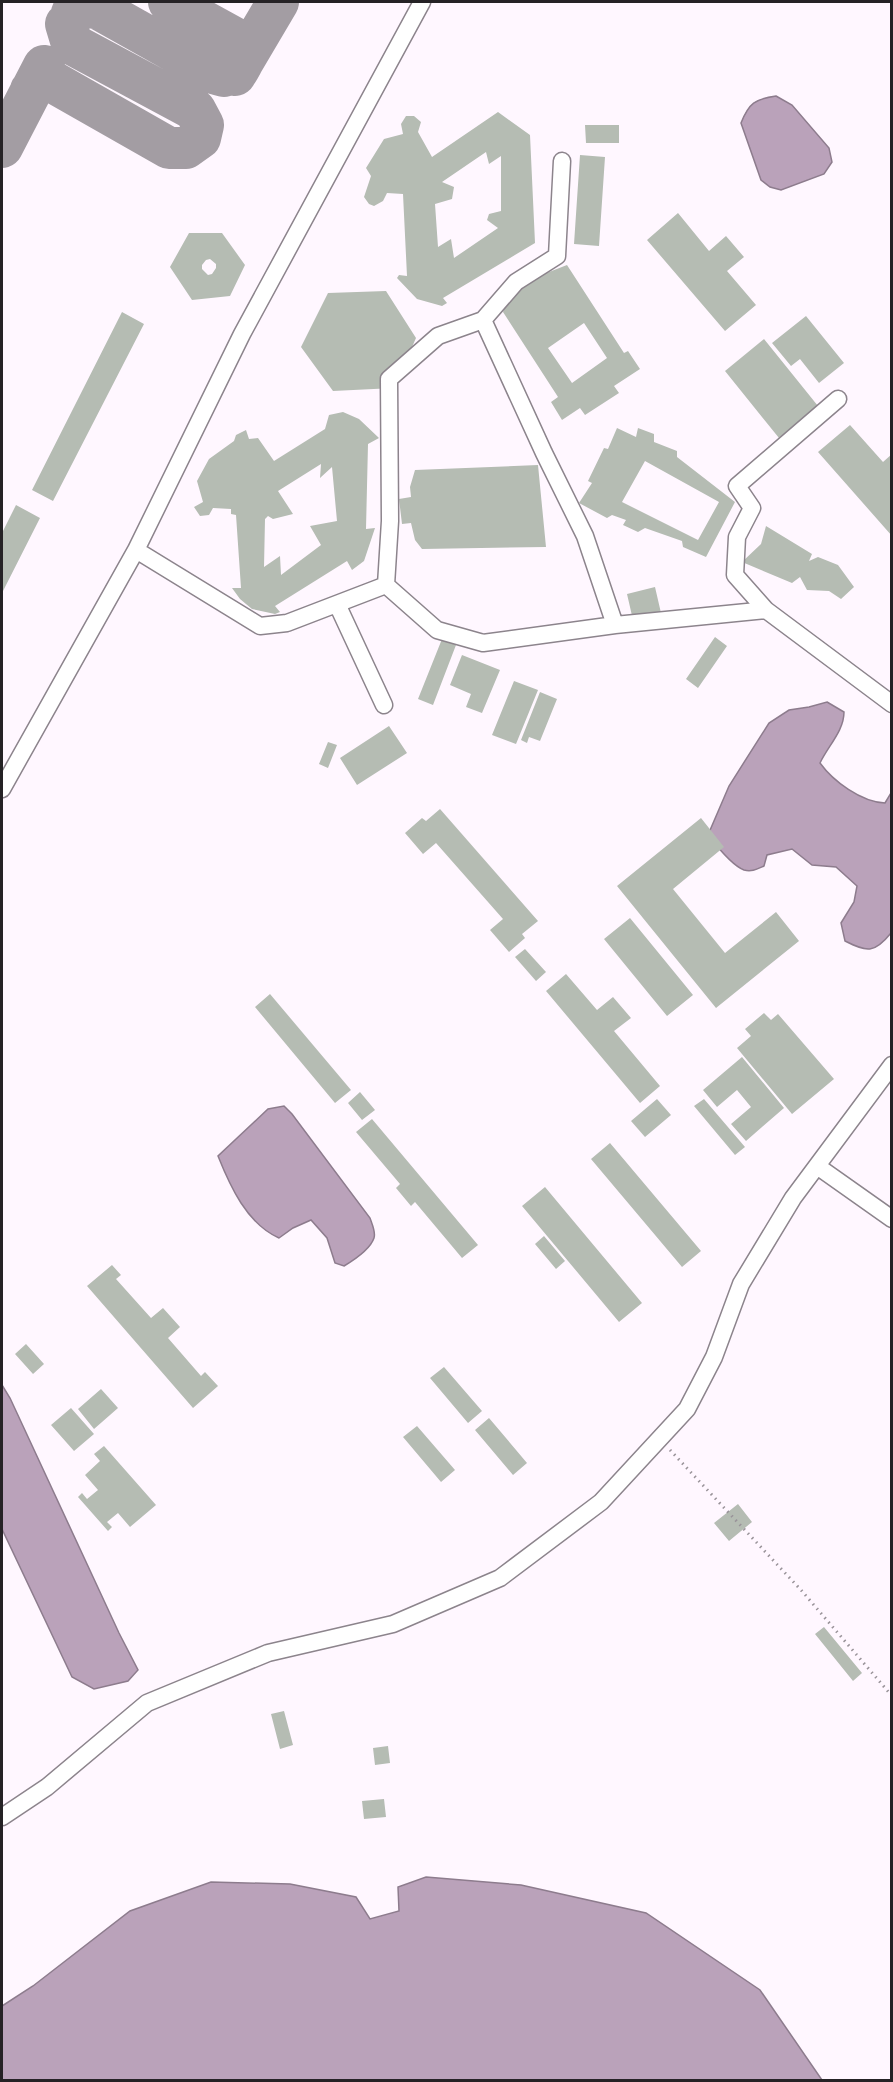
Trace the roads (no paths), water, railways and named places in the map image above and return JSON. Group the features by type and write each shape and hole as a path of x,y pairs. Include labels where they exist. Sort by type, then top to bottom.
{"street":[{"path":"2,789 136,550 242,334 422,2"},
{"path":"386,585 390,521 389,379 438,336 483,320 516,282 557,256 562,161"},
{"path":"483,320 585,536 615,625"},
{"path":"838,399 737,486 752,508 737,537 735,575 766,610 891,704"},
{"path":"136,550 260,626 287,623 386,585"},
{"path":"386,585 437,630 483,643 615,625 766,610"},
{"path":"337,604 384,705"},
{"path":"2,1817 47,1787 147,1703 268,1653 393,1624 500,1578 601,1502 687,1409 714,1357 741,1284 793,1197 891,1065"},
{"path":"817,1166 891,1219"}]}
